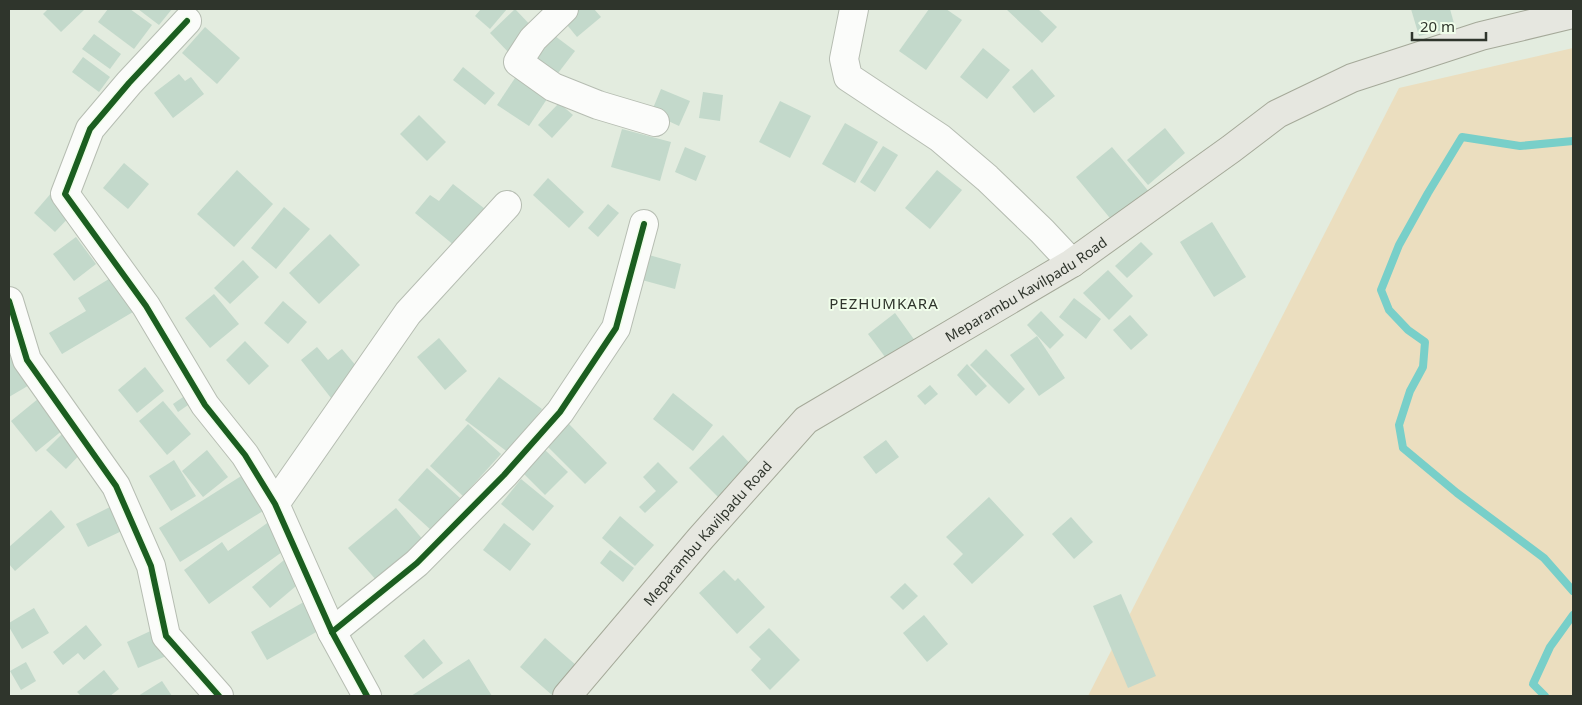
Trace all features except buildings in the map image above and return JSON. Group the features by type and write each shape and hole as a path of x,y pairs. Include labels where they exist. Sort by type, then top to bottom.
{"main road":[{"name":"Meparambu Kavilpadu Road","path":"567,696 700,538 806,420 1072,263 1277,114 1352,78 1481,36 1573,14"}],"street":[{"path":"564,9 533,40 518,62 553,87 598,104 656,122"},
{"path":"854,9 844,59 848,77 940,138 994,185 1072,263"},
{"path":"187,21 90,129 65,194 146,306 206,405 245,455 275,504 332,632 367,696"},
{"path":"275,504 408,313 507,205"},
{"path":"332,632 417,563 504,475 560,412 616,328 644,224"},
{"path":"9,301 27,360 116,486 151,566 166,636 219,696"}],"shaded area":[{"path":"1573,48 1573,696 1088,696 1399,88"}],"waterway":[{"path":"1573,141 1520,146 1462,137 1399,245 1381,290 1389,310 1408,330 1425,342 1423,367 1410,391 1399,425 1403,448 1457,493 1544,558 1573,591"},
{"path":"1545,696 1533,684 1550,647 1573,615"}],"cycle path":[{"path":"187,21 129,83 90,129 65,194 146,306 205,405 245,455 275,504 332,632 367,696"},
{"path":"332,632 417,563 504,475 560,412 616,328 644,224"},
{"path":"9,301 27,360 116,486 151,566 166,636 219,696"}],"district":[{"name":"PEZHUMKARA","path":"884,303"}]}
